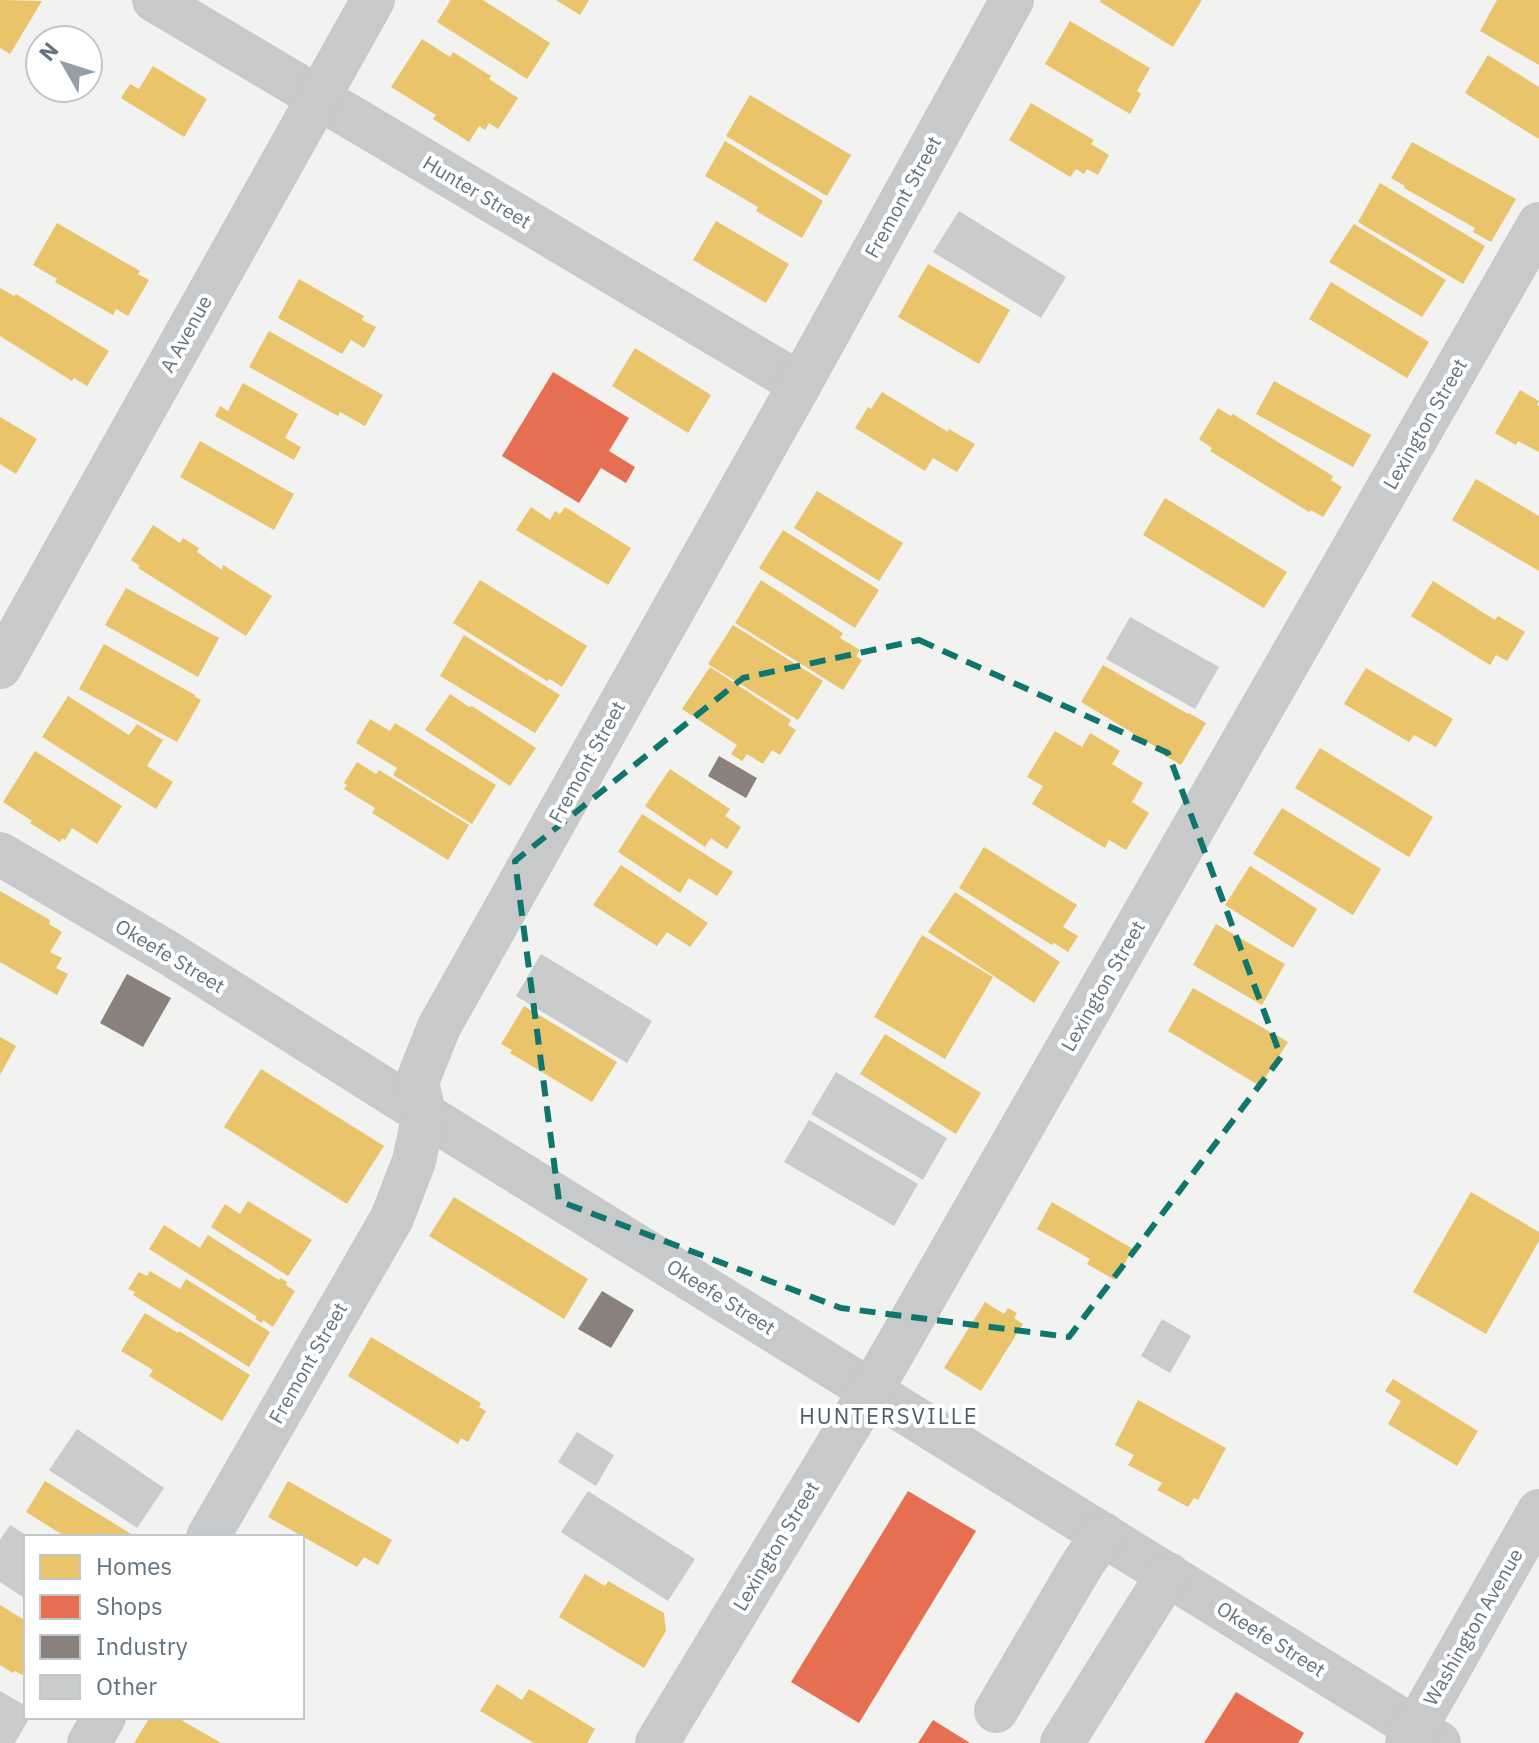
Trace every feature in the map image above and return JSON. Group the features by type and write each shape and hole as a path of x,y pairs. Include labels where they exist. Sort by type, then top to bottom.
{"street":[{"name":"Hunter Street","path":"154,0 800,384"},
{"name":"A Avenue","path":"0,667 373,0"},
{"name":"Fremont Street","path":"209,1535 392,1218 414,1161 424,1114 417,1082 439,1027 1012,0"},
{"name":"Lexington Street","path":"657,1743 871,1390 1539,224"},
{"name":"Okeefe Street","path":"0,854 167,952 1168,1574 1420,1738"},
{"name":"Washington Avenue","path":"1420,1738 1539,1511"},
{"path":"996,1711 1103,1534"},
{"path":"1062,1743 1168,1574"},
{"path":"89,1743 103,1719"}],"highlighted area":[{"path":"919,640 1168,753 1281,1057 1069,1337 841,1308 559,1201 515,861 743,678"}],"building: Homes":[{"path":"0,0 42,1 28,24 24,24 24,31 10,54 0,48"},
{"path":"451,0 483,0 550,43 527,79 437,22"},
{"path":"556,0 589,0 580,15"},
{"path":"1101,0 1202,0 1173,47"},
{"path":"1497,0 1539,0 1539,65 1480,31"},
{"path":"1070,21 1150,68 1137,91 1141,94 1130,114 1045,64"},
{"path":"422,39 450,57 453,52 518,98 498,129 489,123 485,130 479,126 469,142 433,119 436,115 391,87"},
{"path":"1488,55 1539,87 1539,139 1465,93"},
{"path":"153,66 207,99 184,137 121,98 130,84 139,89"},
{"path":"750,95 851,155 827,196 726,136"},
{"path":"1031,103 1094,140 1091,144 1109,155 1098,175 1087,169 1084,174 1076,169 1070,177 1009,140"},
{"path":"725,141 823,201 802,238 756,211 758,207 705,176"},
{"path":"1412,142 1516,199 1491,242 1473,232 1475,228 1391,178"},
{"path":"1380,183 1485,246 1463,284 1358,222"},
{"path":"716,221 789,264 766,303 693,260"},
{"path":"57,223 140,271 138,274 149,280 128,316 116,309 113,315 55,282 57,279 33,265"},
{"path":"1354,224 1446,280 1422,317 1329,262"},
{"path":"928,264 1010,310 979,364 898,317"},
{"path":"299,279 364,316 362,320 376,327 364,348 351,340 342,354 278,318"},
{"path":"1331,282 1429,342 1407,378 1309,319"},
{"path":"0,288 14,296 16,294 109,351 87,386 74,378 72,381 0,336"},
{"path":"269,331 383,395 365,426 340,412 338,416 249,367"},
{"path":"635,348 711,395 688,433 612,386"},
{"path":"1274,381 1371,435 1353,467 1256,414"},
{"path":"243,383 298,414 285,438 301,447 294,460 215,416 220,406 228,411"},
{"path":"1520,390 1539,401 1539,452 1518,441 1516,445 1495,433"},
{"path":"882,392 948,432 949,429 975,444 957,472 933,458 925,471 855,428"},
{"path":"1218,408 1231,416 1233,414 1333,476 1331,480 1342,487 1323,517 1311,510 1309,512 1210,451 1212,448 1199,439"},
{"path":"0,417 37,439 16,474 0,464"},
{"path":"200,441 294,494 274,530 180,477"},
{"path":"1476,479 1539,516 1539,571 1452,520"},
{"path":"817,491 903,543 879,581 794,528"},
{"path":"1165,498 1287,572 1264,608 1143,535"},
{"path":"531,507 550,520 555,511 560,514 565,507 631,548 608,585 516,530"},
{"path":"153,525 180,543 183,538 199,548 197,552 222,570 223,565 272,596 246,636 138,568 140,566 131,560"},
{"path":"783,530 879,590 855,628 759,568"},
{"path":"480,580 587,646 562,687 550,679 547,681 453,623"},
{"path":"761,580 843,633 840,638 860,650 856,656 862,660 843,690 735,623"},
{"path":"1433,581 1495,620 1498,616 1525,632 1507,661 1496,655 1490,665 1411,616"},
{"path":"126,588 219,638 198,677 105,625"},
{"path":"733,625 823,681 798,720 708,664"},
{"path":"464,635 560,695 535,733 440,676"},
{"path":"104,644 201,700 177,742 79,689"},
{"path":"1103,665 1206,723 1181,765 1081,702"},
{"path":"710,667 791,720 788,725 796,730 780,755 772,750 763,764 747,754 742,761 731,754 737,745 682,709"},
{"path":"1366,668 1453,719 1436,747 1414,735 1409,742 1344,704"},
{"path":"450,694 536,748 510,786 425,730"},
{"path":"68,696 129,735 137,724 163,740 147,766 173,782 156,809 42,737"},
{"path":"370,719 390,731 395,723 496,785 472,824 393,775 397,768 356,743"},
{"path":"1055,731 1082,747 1090,733 1120,751 1112,764 1143,783 1132,802 1149,813 1126,850 1109,840 1105,848 1032,804 1043,786 1027,777"},
{"path":"1320,748 1433,817 1409,857 1295,788"},
{"path":"35,751 122,806 97,844 72,828 65,840 62,838 60,842 3,802"},
{"path":"357,762 376,774 379,770 469,825 448,860 372,813 375,808 344,789 347,785 344,783"},
{"path":"670,769 730,809 725,816 741,827 727,849 711,838 705,847 645,806"},
{"path":"1282,808 1381,869 1353,915 1253,854"},
{"path":"642,814 733,872 717,896 689,878 680,893 618,852"},
{"path":"984,847 1077,905 1063,927 1078,936 1068,952 959,888"},
{"path":"621,865 708,923 690,947 667,932 657,946 593,905"},
{"path":"1250,866 1317,909 1293,948 1225,905"},
{"path":"0,891 50,920 49,924 62,932 50,952 62,958 56,968 68,974 57,995 0,962"},
{"path":"955,892 1060,962 1034,1003 928,932"},
{"path":"1216,924 1285,964 1262,1005 1193,965"},
{"path":"922,935 993,977 945,1059 874,1017"},
{"path":"1193,988 1288,1042 1260,1086 1168,1031"},
{"path":"524,1006 617,1062 592,1102 510,1053 512,1050 501,1044"},
{"path":"885,1034 981,1093 956,1134 860,1074"},
{"path":"0,1037 16,1046 0,1075"},
{"path":"261,1069 384,1146 347,1204 224,1127"},
{"path":"1471,1192 1539,1232 1539,1241 1486,1334 1413,1292"},
{"path":"454,1197 588,1279 564,1319 429,1236"},
{"path":"248,1201 312,1240 288,1276 211,1227 225,1204 240,1214"},
{"path":"1052,1202 1133,1249 1115,1280 1087,1264 1090,1259 1037,1229"},
{"path":"164,1225 200,1248 208,1235 287,1282 286,1285 295,1291 273,1327 255,1319 257,1317 149,1249"},
{"path":"150,1271 180,1289 186,1279 270,1332 249,1367 133,1295 135,1292 128,1289 139,1272 147,1276"},
{"path":"985,1302 1004,1314 1008,1308 1017,1313 1014,1318 1023,1324 981,1391 944,1368"},
{"path":"145,1313 250,1375 222,1421 149,1376 153,1370 121,1351"},
{"path":"371,1337 481,1403 479,1407 486,1411 468,1442 461,1438 458,1444 348,1376"},
{"path":"1393,1379 1478,1431 1457,1466 1388,1424 1401,1401 1385,1391"},
{"path":"1138,1400 1226,1448 1198,1500 1194,1498 1188,1507 1157,1490 1162,1483 1128,1465 1134,1455 1115,1445"},
{"path":"45,1481 133,1535 63,1535 26,1512"},
{"path":"288,1481 392,1540 378,1565 364,1557 357,1567 268,1517"},
{"path":"585,1574 605,1586 608,1581 664,1613 666,1631 644,1668 559,1617"},
{"path":"0,1605 24,1620 24,1672 22,1675 13,1673 0,1665"},
{"path":"497,1684 522,1700 529,1689 595,1729 587,1743 534,1743 480,1711"},
{"path":"149,1719 179,1719 221,1743 134,1743"}],"building: Shops":[{"path":"553,372 629,418 609,451 635,467 626,483 601,468 579,503 502,456"},
{"path":"908,1491 976,1531 859,1723 791,1682"},
{"path":"1236,1692 1304,1733 1298,1743 1204,1743"},
{"path":"933,1720 970,1743 918,1743"}],"building: Industry":[{"path":"719,756 757,778 746,798 708,776"},
{"path":"127,974 171,998 143,1047 100,1023"},
{"path":"602,1291 634,1310 611,1348 578,1329"}],"building: Other":[{"path":"959,211 1066,277 1041,318 933,252"},
{"path":"1130,617 1219,667 1195,709 1106,659"},
{"path":"541,954 652,1021 627,1063 516,996"},
{"path":"836,1072 947,1138 923,1180 811,1114"},
{"path":"809,1120 918,1184 894,1226 784,1162"},
{"path":"1162,1319 1191,1336 1170,1373 1141,1356"},
{"path":"77,1429 164,1488 137,1528 49,1470"},
{"path":"577,1432 614,1455 596,1486 558,1462"},
{"path":"588,1491 695,1559 668,1601 561,1532"},
{"path":"10,1525 26,1535 24,1598 0,1582 0,1540"},
{"path":"0,1691 24,1705 24,1719 29,1719 15,1743 0,1743"}],"district":[{"name":"HUNTERSVILLE","path":"889,1416"}]}
